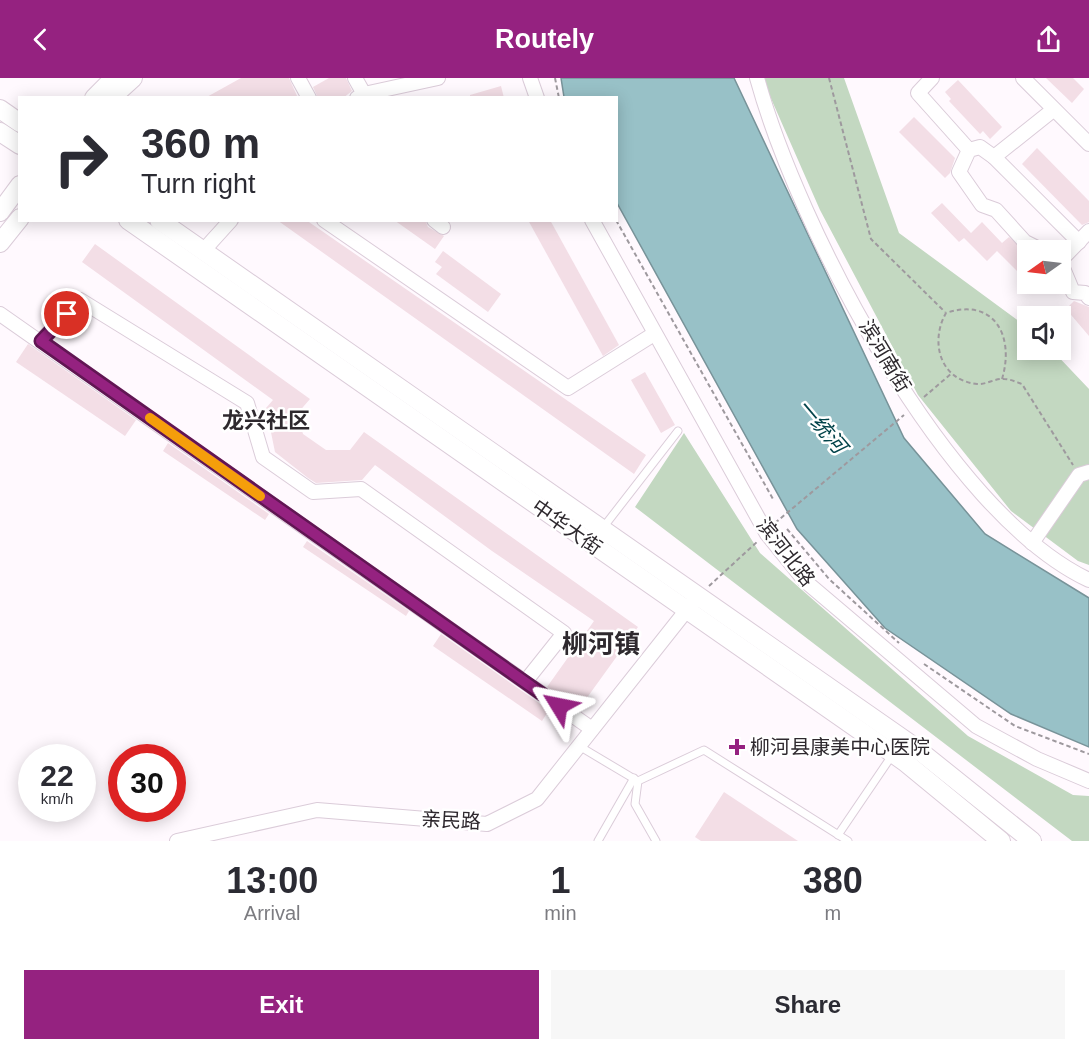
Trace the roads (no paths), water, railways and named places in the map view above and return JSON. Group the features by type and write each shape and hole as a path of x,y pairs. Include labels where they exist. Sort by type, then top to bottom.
{"main road":[{"path":"96,96 114,78"},
{"path":"113,96 133,78"},
{"path":"0,109 18,122"},
{"path":"0,132 18,144"},
{"path":"0,212 18,188"},
{"path":"0,243 18,220"},
{"name":"中华大街","path":"131,222 693,603 916,748 1032,841"},
{"name":"中华大街","path":"162,222 602,529 693,603 893,754 1001,841"}],"street":[{"path":"298,78 308,96"},
{"path":"355,78 361,95 438,78"},
{"path":"530,78 536,96"},
{"name":"滨河南街","path":"757,78 803,205 830,263 915,405 1002,517 1032,543 1087,574"},
{"path":"932,78 918,93 969,150"},
{"path":"1023,78 1089,144"},
{"path":"994,157 1053,110"},
{"path":"969,150 980,147 994,157 1079,242"},
{"path":"969,150 959,172 962,180 982,205 996,210 1023,240"},
{"path":"202,251 229,222"},
{"path":"327,222 568,388 654,334"},
{"name":"滨河北路","path":"593,222 654,334 805,581 976,726 1037,759 1089,781"},
{"path":"1071,250 1089,231"},
{"path":"1071,287 1073,292 1085,293 1089,298"},
{"path":"41,341 80,300 247,403 263,457 313,492 361,489 564,633 525,682"},
{"path":"0,314 592,729"},
{"path":"1032,543 1084,474"},
{"name":"亲民路","path":"177,841 317,810 487,824 537,799 693,603"}],"lane":[{"path":"602,529 678,430"},
{"path":"579,746 636,780"},
{"path":"598,841 636,780 704,750 848,841"},
{"path":"838,835 893,754"},
{"path":"636,780 635,804 656,841"}],"water":[{"name":"一统河","path":"561,78 734,78 904,438 985,534 1089,598 1089,747 1011,714 885,628 797,529 618,205 618,96 564,96"}],"place":[{"name":"柳河县康美中心医院","path":"737,747"}],"district":[{"name":"龙兴社区","path":"266,420"},
{"name":"柳河镇","path":"601,644"}]}
